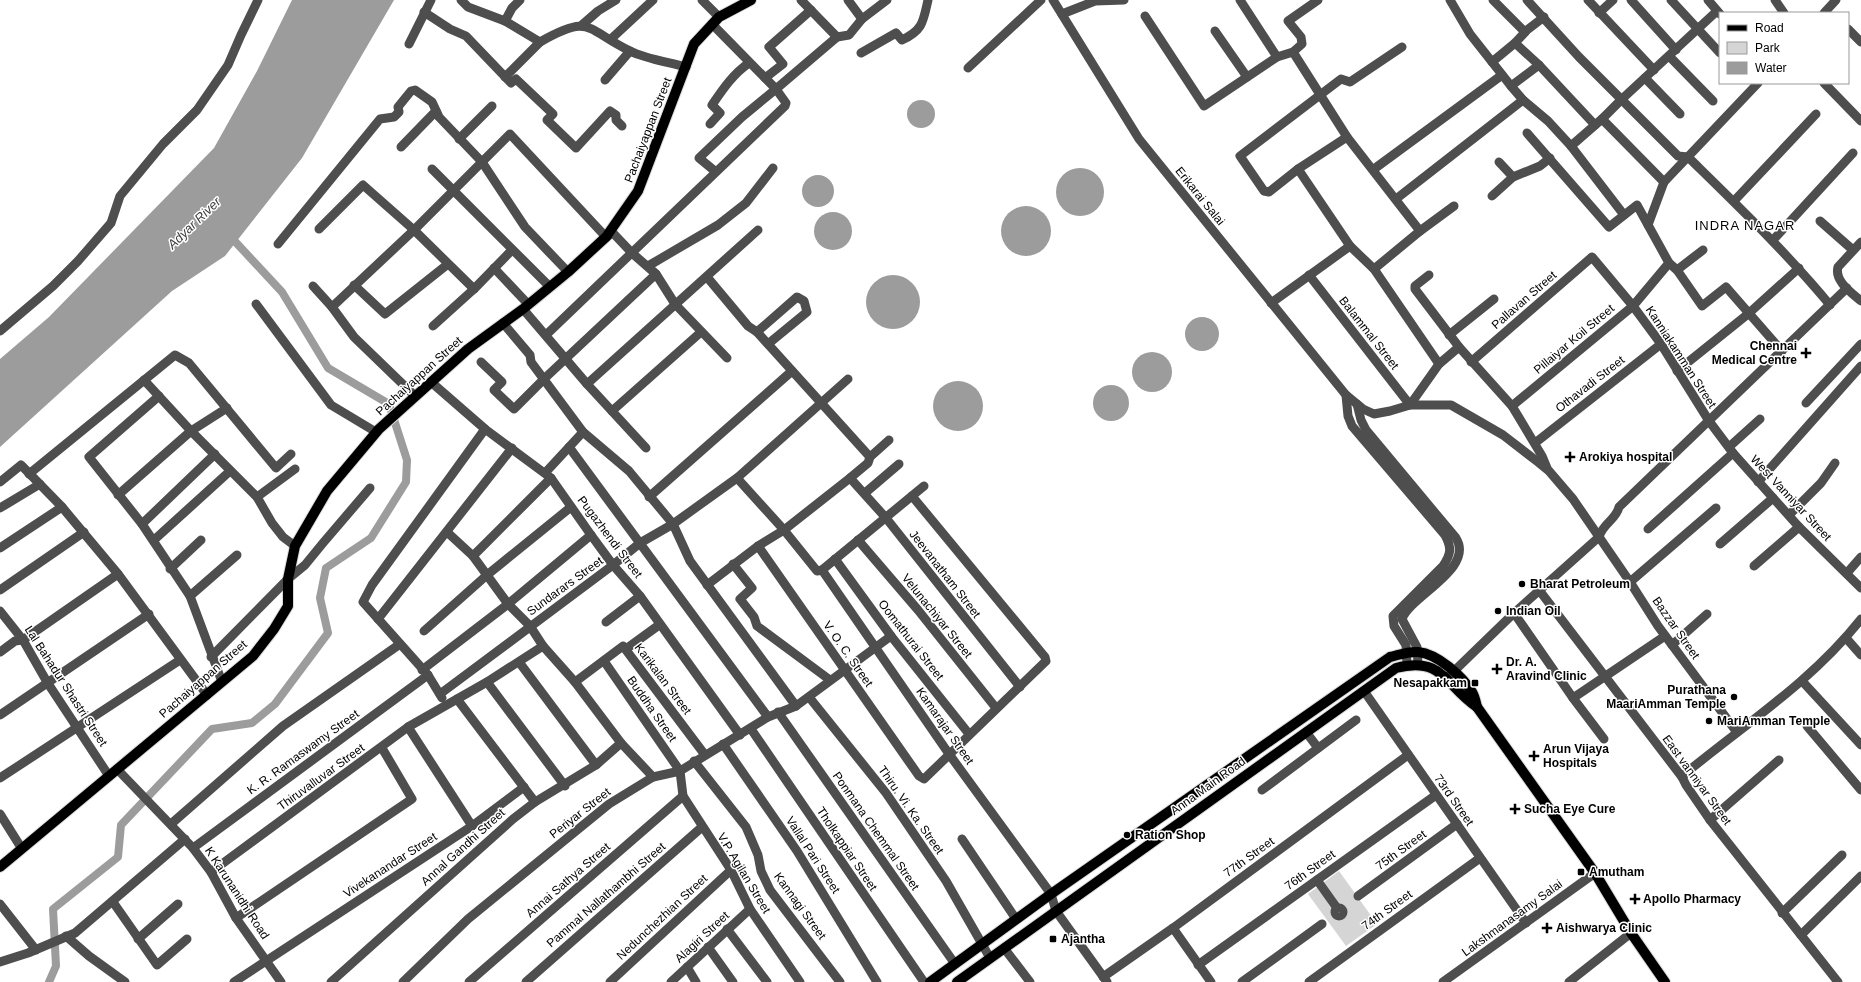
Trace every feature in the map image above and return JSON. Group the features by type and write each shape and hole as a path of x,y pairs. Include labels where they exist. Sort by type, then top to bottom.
{"main road":[{"name":"Pachaiyappan Street","path":"0,867 253,656 274,629 288,606 288,579 295,546 327,491 378,431 431,382 468,349 568,272 606,237 638,191 694,44 716,20 751,0"},
{"name":"Anna Main Road","path":"930,982 1051,894 1390,657 1407,652 1418,652 1442,663 1451,675"},
{"name":"Anna Main Road","path":"957,982 1364,690 1396,668 1413,665"},
{"path":"1413,665 1451,675 1473,693 1477,708 1595,873 1631,933 1665,982"}],"street":[{"path":"0,331 53,286 78,261 111,223 120,196 163,144 197,110 228,65 240,35 258,0"},
{"path":"409,44 431,0"},
{"path":"461,0 471,3 505,21 540,42"},
{"path":"505,21 512,8 520,0"},
{"path":"505,77 540,42 564,29 582,25 598,11 616,0"},
{"path":"611,39 653,0"},
{"path":"546,335 785,106 786,103 776,89 749,63 702,0"},
{"path":"802,0 837,37"},
{"path":"848,0 862,19"},
{"path":"716,172 700,158 742,117 837,37 848,35 862,19 887,0"},
{"path":"861,53 896,33 902,40 915,34 922,21 928,0"},
{"path":"968,68 1041,0"},
{"name":"Erikarai Salai","path":"1053,0 1139,139 1346,395"},
{"path":"1062,14 1095,1 1124,0"},
{"path":"1240,0 1277,57"},
{"path":"1144,16 1204,106 1277,57 1292,52 1302,44 1301,37 1288,21 1318,0"},
{"path":"1450,0 1470,34 1502,75 1523,100 1548,122 1571,146 1624,215"},
{"path":"1493,0 1525,32"},
{"path":"1527,0 1579,57 1678,156 1688,157 1773,240 1830,305"},
{"path":"1588,0 1654,70"},
{"path":"1599,13 1613,0"},
{"path":"1631,0 1676,50"},
{"path":"1671,0 1719,52"},
{"path":"1571,146 1599,122 1698,29 1718,13 1708,0"},
{"path":"1775,0 1783,12"},
{"path":"1828,11 1836,0"},
{"path":"765,78 783,64 769,47 811,10"},
{"path":"424,12 450,29 466,36 511,83 516,79 553,114 548,120 576,148 610,111 616,115 616,120 622,126"},
{"path":"1492,62 1544,17"},
{"path":"582,25 600,32 630,51 686,67"},
{"path":"1849,30 1861,42"},
{"path":"1215,31 1247,77"},
{"path":"1515,43 1664,182"},
{"path":"1347,137 1298,169 1269,192 1264,191 1240,156 1243,152 1341,79 1350,82 1402,47"},
{"path":"605,80 630,51"},
{"path":"1292,52 1347,137 1374,169 1420,231"},
{"path":"1669,56 1713,101"},
{"path":"710,124 720,113 712,105 728,82 740,69 749,63"},
{"path":"1511,86 1539,64"},
{"path":"1374,169 1502,75"},
{"path":"1645,78 1680,114"},
{"path":"1825,84 1861,121"},
{"path":"1648,225 1664,182 1752,85"},
{"path":"278,244 380,119 394,117 399,112 398,107 411,91 415,90 432,102 436,111 459,139 482,162 525,227 568,272"},
{"path":"1396,199 1523,100"},
{"path":"459,139 492,106"},
{"path":"401,147 436,111"},
{"path":"1734,202 1816,114"},
{"path":"1527,133 1609,227 1637,205 1669,263 1677,270 1702,306 1726,287 1748,314 1782,351"},
{"path":"332,306 414,230 453,189 510,134 606,237 613,233 632,254 656,274 675,304 727,358"},
{"path":"1773,240 1853,153"},
{"path":"1492,196 1513,177 1540,166 1550,158"},
{"path":"1498,162 1513,177"},
{"path":"648,266 718,225 746,203 773,168"},
{"path":"432,169 549,286"},
{"path":"1298,169 1350,246 1374,269 1439,364"},
{"path":"319,229 363,185 414,230 474,289"},
{"path":"1374,269 1420,231 1454,206"},
{"path":"1820,221 1853,250"},
{"path":"587,384 758,230"},
{"path":"1861,242 1838,267 1837,271 1839,278 1846,288 1861,301"},
{"path":"1271,303 1350,246"},
{"path":"433,326 474,289 512,250"},
{"path":"1677,270 1703,250"},
{"name":"Kanniakamman Street","path":"1592,257 1633,306 1661,344 1677,372 1709,421"},
{"name":"Pallavan Street","path":"1471,362 1592,257"},
{"name":"Pillaiyar Koil Street","path":"1512,406 1633,306 1669,263"},
{"path":"354,285 385,314 448,264"},
{"path":"494,268 565,359 646,448"},
{"path":"1677,372 1748,314 1799,268"},
{"path":"481,362 502,382 494,390 514,409 544,378 656,274"},
{"path":"1429,275 1415,286 1415,289 1471,362 1512,406 1534,443 1548,471"},
{"name":"Balammal Street","path":"1309,276 1410,405"},
{"path":"707,277 748,326 757,332 870,457"},
{"path":"313,286 332,306 354,337 413,399"},
{"path":"1451,675 1514,613 1599,536 1601,528 1617,513 1618,507 1846,288"},
{"path":"757,332 798,297 804,301 807,312 768,344"},
{"path":"1449,335 1494,299"},
{"path":"256,304 331,405 378,431"},
{"path":"503,323 530,354 531,362 582,432 629,471 649,497 673,524 690,562 796,706"},
{"path":"612,411 701,332"},
{"name":"Othavadi Street","path":"1534,443 1661,344"},
{"path":"1806,403 1861,344"},
{"path":"1410,405 1439,364 1459,347"},
{"path":"29,474 175,355 189,363 276,468 291,454"},
{"path":"1758,482 1861,366"},
{"path":"649,497 792,371"},
{"name":"Sundarars Street","path":"440,694 613,565 640,543 673,524 737,478 848,379"},
{"path":"144,380 191,431 257,497 272,523 283,537 295,546"},
{"name":"Pugazhendi Street","path":"431,382 485,429 548,476 613,565 640,596 659,625 740,735"},
{"path":"1346,395 1362,409 1374,414 1390,412 1410,405 1451,405 1503,435 1548,471 1573,499 1599,536"},
{"path":"1346,395 1348,416 1352,426 1445,535 1451,545 1450,557 1443,566 1393,616 1394,626 1403,639 1413,665"},
{"path":"159,396 89,457 154,540 170,569 190,596 211,657 222,682"},
{"path":"1357,404 1361,420 1366,430 1456,538 1459,546 1457,559 1453,565 1432,589 1403,616 1404,625 1412,637 1418,652 1413,665"},
{"path":"118,495 191,431 227,408"},
{"path":"1648,529 1731,450 1760,419"},
{"name":"West Vanniyar Street","path":"1709,421 1758,482 1799,527 1861,588"},
{"path":"446,705 425,673 363,602 372,586 485,429"},
{"path":"473,556 548,476 582,432"},
{"path":"707,585 758,546 784,530 850,478 868,463 870,457 889,440"},
{"path":"569,447 768,717"},
{"path":"378,619 512,448"},
{"path":"142,524 214,454"},
{"path":"1789,515 1817,487 1835,463"},
{"path":"865,493 899,464"},
{"path":"0,482 21,466 40,484 84,532 118,574 149,614 180,660 207,695"},
{"path":"257,497 295,470"},
{"path":"154,540 230,471"},
{"path":"737,478 784,530 817,572 822,570 924,486"},
{"name":"Jeevanatham Street","path":"850,478 886,518 1020,687"},
{"path":"0,508 40,484"},
{"path":"211,657 288,579 305,565 322,543 370,488"},
{"path":"912,496 1045,657 1046,661 949,754"},
{"path":"1720,544 1773,498"},
{"path":"0,548 62,507"},
{"path":"424,631 487,575 572,507"},
{"path":"1630,582 1716,508"},
{"path":"1754,566 1799,527"},
{"path":"0,590 84,532"},
{"path":"447,532 473,556 508,604 530,626 543,646 575,682 621,743 653,777"},
{"name":"K. R. Ramaswamy Street","path":"193,848 425,673 591,535"},
{"name":"Bazzar Street","path":"1599,536 1665,636 1736,731"},
{"path":"170,569 201,540"},
{"name":"Velunachiyar Street","path":"858,540 918,610 996,708"},
{"name":"V. O. C. Street","path":"758,546 919,776 921,778 927,777 949,754"},
{"path":"190,596 237,554"},
{"path":"1847,573 1861,557"},
{"name":"Oomathurai Street","path":"835,559 891,636 969,734"},
{"path":"733,564 752,588 740,599 754,617 756,626 830,680"},
{"name":"Kamarajar Street","path":"822,570 949,754 1051,894 1056,911 1105,979"},
{"path":"0,652 15,641 23,640 118,574"},
{"name":"East vanniyar Street","path":"1539,590 1682,777 1710,820 1838,982"},
{"path":"606,622 640,596"},
{"name":"Lal Bahadur Shastri Street","path":"0,611 23,640 47,682 78,727 113,772"},
{"path":"1514,613 1573,698 1604,738"},
{"path":"0,715 149,614"},
{"path":"1672,645 1707,614"},
{"path":"1682,777 1736,731 1802,681 1846,638 1861,619"},
{"path":"626,649 659,625"},
{"name":"Periyar Street","path":"403,982 474,914 609,804 653,777 680,771 694,761 751,729 768,717 796,706 844,669 891,636"},
{"path":"1573,698 1665,636"},
{"path":"1846,638 1861,655"},
{"path":"171,824 283,726 400,644"},
{"name":"Thiruvalluvar Street","path":"211,872 382,748 408,727 487,682 543,646"},
{"name":"Karikalan Street","path":"575,682 604,662 623,646 705,755"},
{"path":"0,778 180,660"},
{"path":"519,662 596,765"},
{"name":"Buddha Street","path":"604,662 680,771"},
{"path":"1802,681 1861,744"},
{"path":"487,682 565,786"},
{"name":"73rd Street","path":"1364,690 1526,923"},
{"name":"Thiru. Vi. Ka. Street","path":"809,697 886,793 946,881 990,958"},
{"path":"457,699 535,802"},
{"name":"Ponmana Chemmal Street","path":"778,712 955,964"},
{"path":"1262,790 1356,720"},
{"path":"1807,726 1861,790"},
{"path":"408,727 472,826"},
{"name":"Tholkappiar Street","path":"751,729 924,982"},
{"path":"1306,732 1318,748"},
{"name":"Annal Gandhi Street","path":"331,982 513,819 535,802 565,786 596,765 621,743"},
{"name":"Vallal Pari Street","path":"723,744 798,851 877,982"},
{"path":"236,918 412,799 382,748"},
{"name":"77th Street","path":"1105,979 1408,755"},
{"path":"1710,820 1779,760"},
{"name":"Kannagi Street","path":"694,761 746,826 758,855 761,871 770,890 840,982"},
{"name":"V.P. Agilan Street","path":"680,771 683,796 731,870 750,909 800,982"},
{"name":"K Karunanidhi Road","path":"113,772 185,838 211,872 236,918 281,982"},
{"name":"Vivekanandar Street","path":"234,982 472,826 524,787"},
{"name":"76th Street","path":"1198,965 1436,795"},
{"name":"Annai Sathya Street","path":"469,982 683,796"},
{"path":"0,814 22,849"},
{"name":"75th Street","path":"1358,896 1457,824"},
{"name":"Pammal Nallathambhi Street","path":"526,982 702,827"},
{"path":"0,962 36,950 75,932 113,902 185,838"},
{"path":"962,839 1016,919"},
{"path":"1782,913 1842,855"},
{"name":"74th Street","path":"1309,982 1480,858"},
{"name":"Nedunchezhian Street","path":"610,982 731,870"},
{"name":"Lakshmanasamy Salai","path":"1443,982 1595,873"},
{"path":"1800,935 1861,876"},
{"path":"1318,880 1337,908"},
{"path":"113,902 158,965 187,939"},
{"path":"0,904 36,950"},
{"path":"138,939 178,904"},
{"name":"Alagiri Street","path":"671,982 750,909"},
{"path":"1242,982 1322,924"},
{"path":"1173,928 1211,982"},
{"path":"727,929 767,982"},
{"path":"1572,981 1631,933"},
{"path":"66,936 89,956 125,982"},
{"path":"708,947 733,982"},
{"path":"1004,948 1030,982"},
{"path":"687,967 696,982"}],"green space":[{"path":"1339,871 1377,924 1346,946 1308,894"}],"water":[{"name":"Adyar River","path":"292,0 394,0 302,158 225,256 172,291 0,447 0,359 49,317 214,148 257,71"},
{"path":"921,100 931,104 935,114 931,124 921,128 911,124 907,114 911,104"},
{"path":"1075,168 1085,168 1097,175 1104,187 1104,197 1097,209 1085,216 1075,216 1067,212 1060,205 1056,197 1056,187 1060,179 1067,172"},
{"path":"815,175 821,175 831,182 834,191 833,197 827,204 821,207 815,207 805,200 802,194 802,188 809,178"},
{"path":"1026,206 1035,208 1046,217 1051,231 1049,240 1040,251 1026,256 1017,254 1006,245 1001,231 1003,222 1012,211"},
{"path":"829,212 837,212 847,217 851,224 851,238 847,245 837,250 829,250 819,245 817,242 814,235 814,227 819,217 822,215"},
{"path":"888,275 898,275 908,279 916,287 920,297 920,307 916,317 908,325 898,329 888,329 878,325 870,317 866,307 866,297 870,287 878,279"},
{"path":"1199,317 1205,317 1214,322 1218,328 1218,340 1214,346 1205,351 1199,351 1190,346 1185,337 1185,331 1190,322"},
{"path":"1152,352 1166,358 1172,372 1166,386 1152,392 1138,386 1132,372 1138,358"},
{"path":"953,381 963,381 976,388 983,401 983,411 976,424 963,431 953,431 944,427 937,420 933,411 933,401 937,392 944,385"},
{"path":"1115,385 1124,390 1128,396 1128,410 1124,416 1115,421 1107,421 1098,416 1094,410 1093,399 1098,390 1104,386"}],"waterway":[{"path":"49,982 56,966 53,909 118,857 121,825 212,729 252,723 275,704 328,633 320,598 326,568 371,538 406,482 407,460 389,404 328,368 282,292 229,235"}],"place":[{"name":"Chennai Medical Centre","path":"1806,353"},
{"name":"Arokiya hospital","path":"1570,457"},
{"name":"Bharat Petroleum","path":"1522,584"},
{"name":"Indian Oil","path":"1498,611"},
{"name":"Dr. A. Aravind Clinic","path":"1497,669"},
{"name":"Nesapakkam","path":"1475,683"},
{"name":"Purathana MaariAmman Temple","path":"1734,697"},
{"name":"MariAmman Temple","path":"1709,721"},
{"name":"Arun Vijaya Hospitals","path":"1534,756"},
{"name":"Sucha Eye Cure","path":"1515,809"},
{"name":"Ration Shop","path":"1127,835"},
{"name":"Amutham","path":"1581,872"},
{"name":"Apollo Pharmacy","path":"1635,899"},
{"name":"Aishwarya Clinic","path":"1547,928"},
{"name":"Ajantha","path":"1053,939"}],"district":[{"name":"INDRA NAGAR","path":"1745,225"}]}
